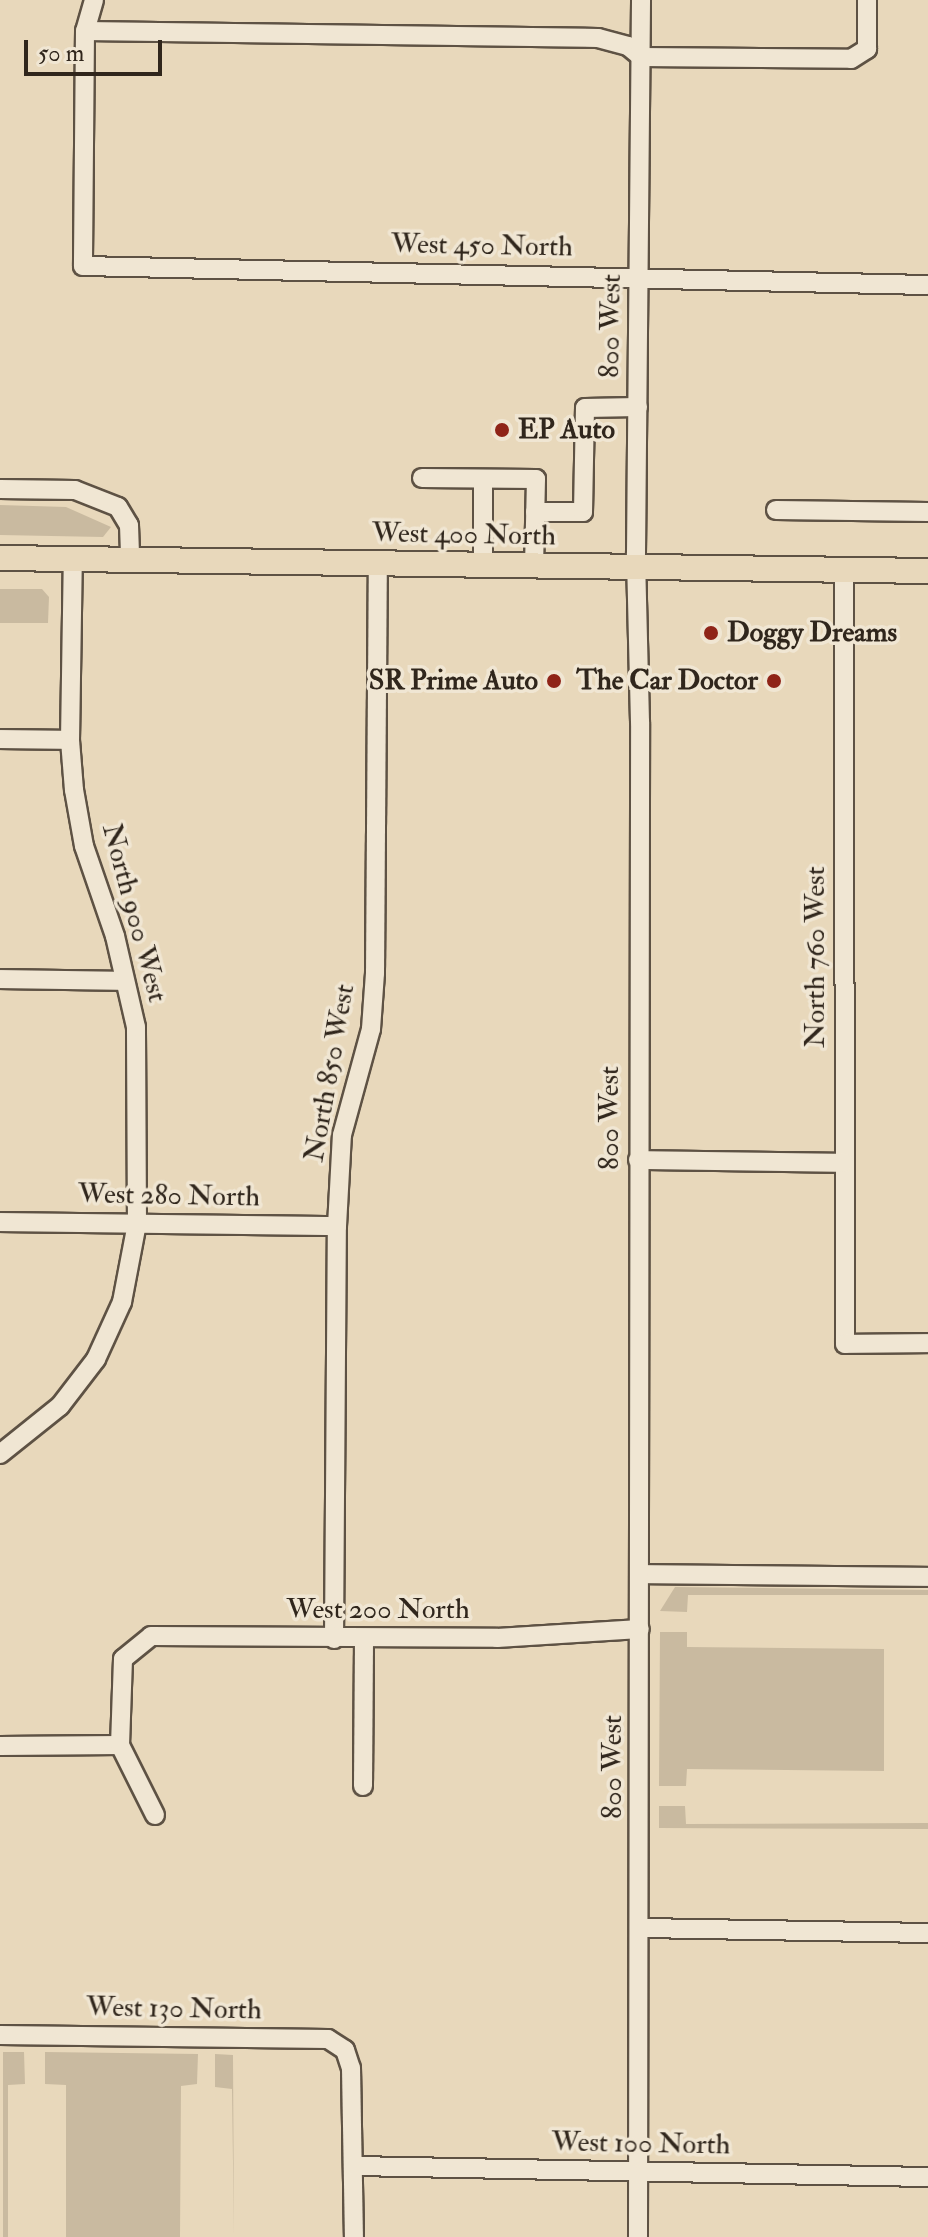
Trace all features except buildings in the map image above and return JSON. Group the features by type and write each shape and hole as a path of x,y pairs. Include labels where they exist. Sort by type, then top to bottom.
{"main road":[{"name":"West 400 North","path":"0,558 928,571"}],"street":[{"path":"94,0 85,31 598,38 628,46 641,57 851,59 867,49 867,0"},
{"name":"800 West","path":"638,2237 642,1928 638,1160 640,722 636,567 641,0"},
{"name":"West 450 North","path":"85,31 83,266 591,276 639,282 928,285"},
{"path":"535,512 583,512 585,408 638,407"},
{"path":"422,478 536,479 534,566"},
{"path":"483,479 483,565"},
{"path":"0,489 75,490 118,507 129,525 130,558"},
{"path":"776,510 928,512"},
{"name":"North 900 West","path":"0,1454 60,1406 96,1359 113,1327 131,1266 137,1223 136,1027 115,936 84,846 70,740 73,559"},
{"name":"North 850 West","path":"334,1639 337,1226 342,1135 371,1029 375,973 378,564"},
{"name":"North 760 West","path":"844,570 845,1344 928,1343"},
{"path":"0,739 70,740"},
{"path":"0,979 123,981"},
{"path":"638,1160 844,1163"},
{"name":"West 280 North","path":"0,1222 337,1226"},
{"path":"640,1574 928,1577"},
{"name":"West 200 North","path":"120,1745 123,1659 151,1636 364,1639 640,1629"},
{"path":"363,1786 364,1639"},
{"path":"0,1746 120,1745 155,1815"},
{"path":"642,1928 928,1933"},
{"name":"West 130 North","path":"0,2035 328,2039 345,2050 351,2068 354,2166"},
{"path":"354,2166 354,2237"},
{"name":"West 100 North","path":"354,2166 928,2177"}],"shaded area":[{"path":"0,505 66,507 111,527 103,537 0,535"},
{"path":"0,589 42,589 49,597 48,623 0,623"},
{"path":"675,1587 928,1590 928,1595 688,1595 687,1612 660,1611"},
{"path":"660,1632 687,1632 687,1647 884,1649 884,1771 687,1769 686,1786 659,1786"},
{"path":"659,1806 685,1806 686,1824 928,1823 928,1829 659,1828"},
{"path":"3,2052 24,2052 25,2084 8,2085 8,2237 3,2237"},
{"path":"45,2052 198,2054 197,2084 181,2086 180,2237 66,2237 66,2085 45,2084"},
{"path":"215,2054 233,2055 234,2237 232,2089 215,2087"}],"place":[{"name":"EP Auto","path":"502,430"},
{"name":"Doggy Dreams","path":"711,633"},
{"name":"SR Prime Auto","path":"554,681"},
{"name":"The Car Doctor","path":"774,681"}]}
